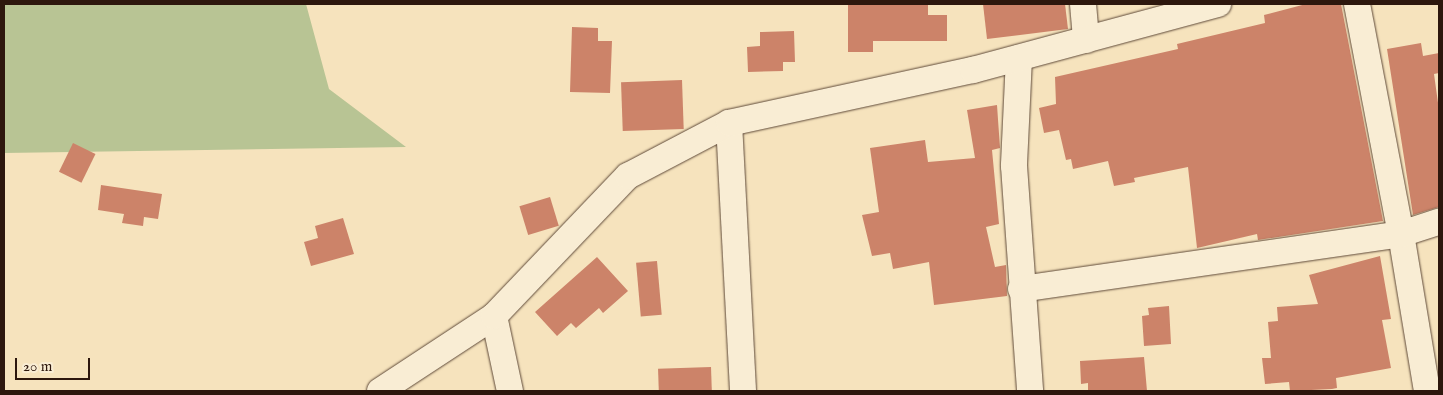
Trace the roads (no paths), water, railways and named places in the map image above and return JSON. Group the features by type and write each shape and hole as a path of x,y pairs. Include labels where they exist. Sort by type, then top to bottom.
{"street":[{"path":"1083,4 1086,40"},
{"path":"380,391 494,316 628,176 729,123 1019,58 1218,4"},
{"path":"1356,4 1401,234 1427,391"},
{"path":"1019,58 1014,166 1021,289 1030,391"},
{"path":"729,123 743,391"},
{"path":"1021,289 1401,234 1439,222"},
{"path":"494,316 510,391"}]}
